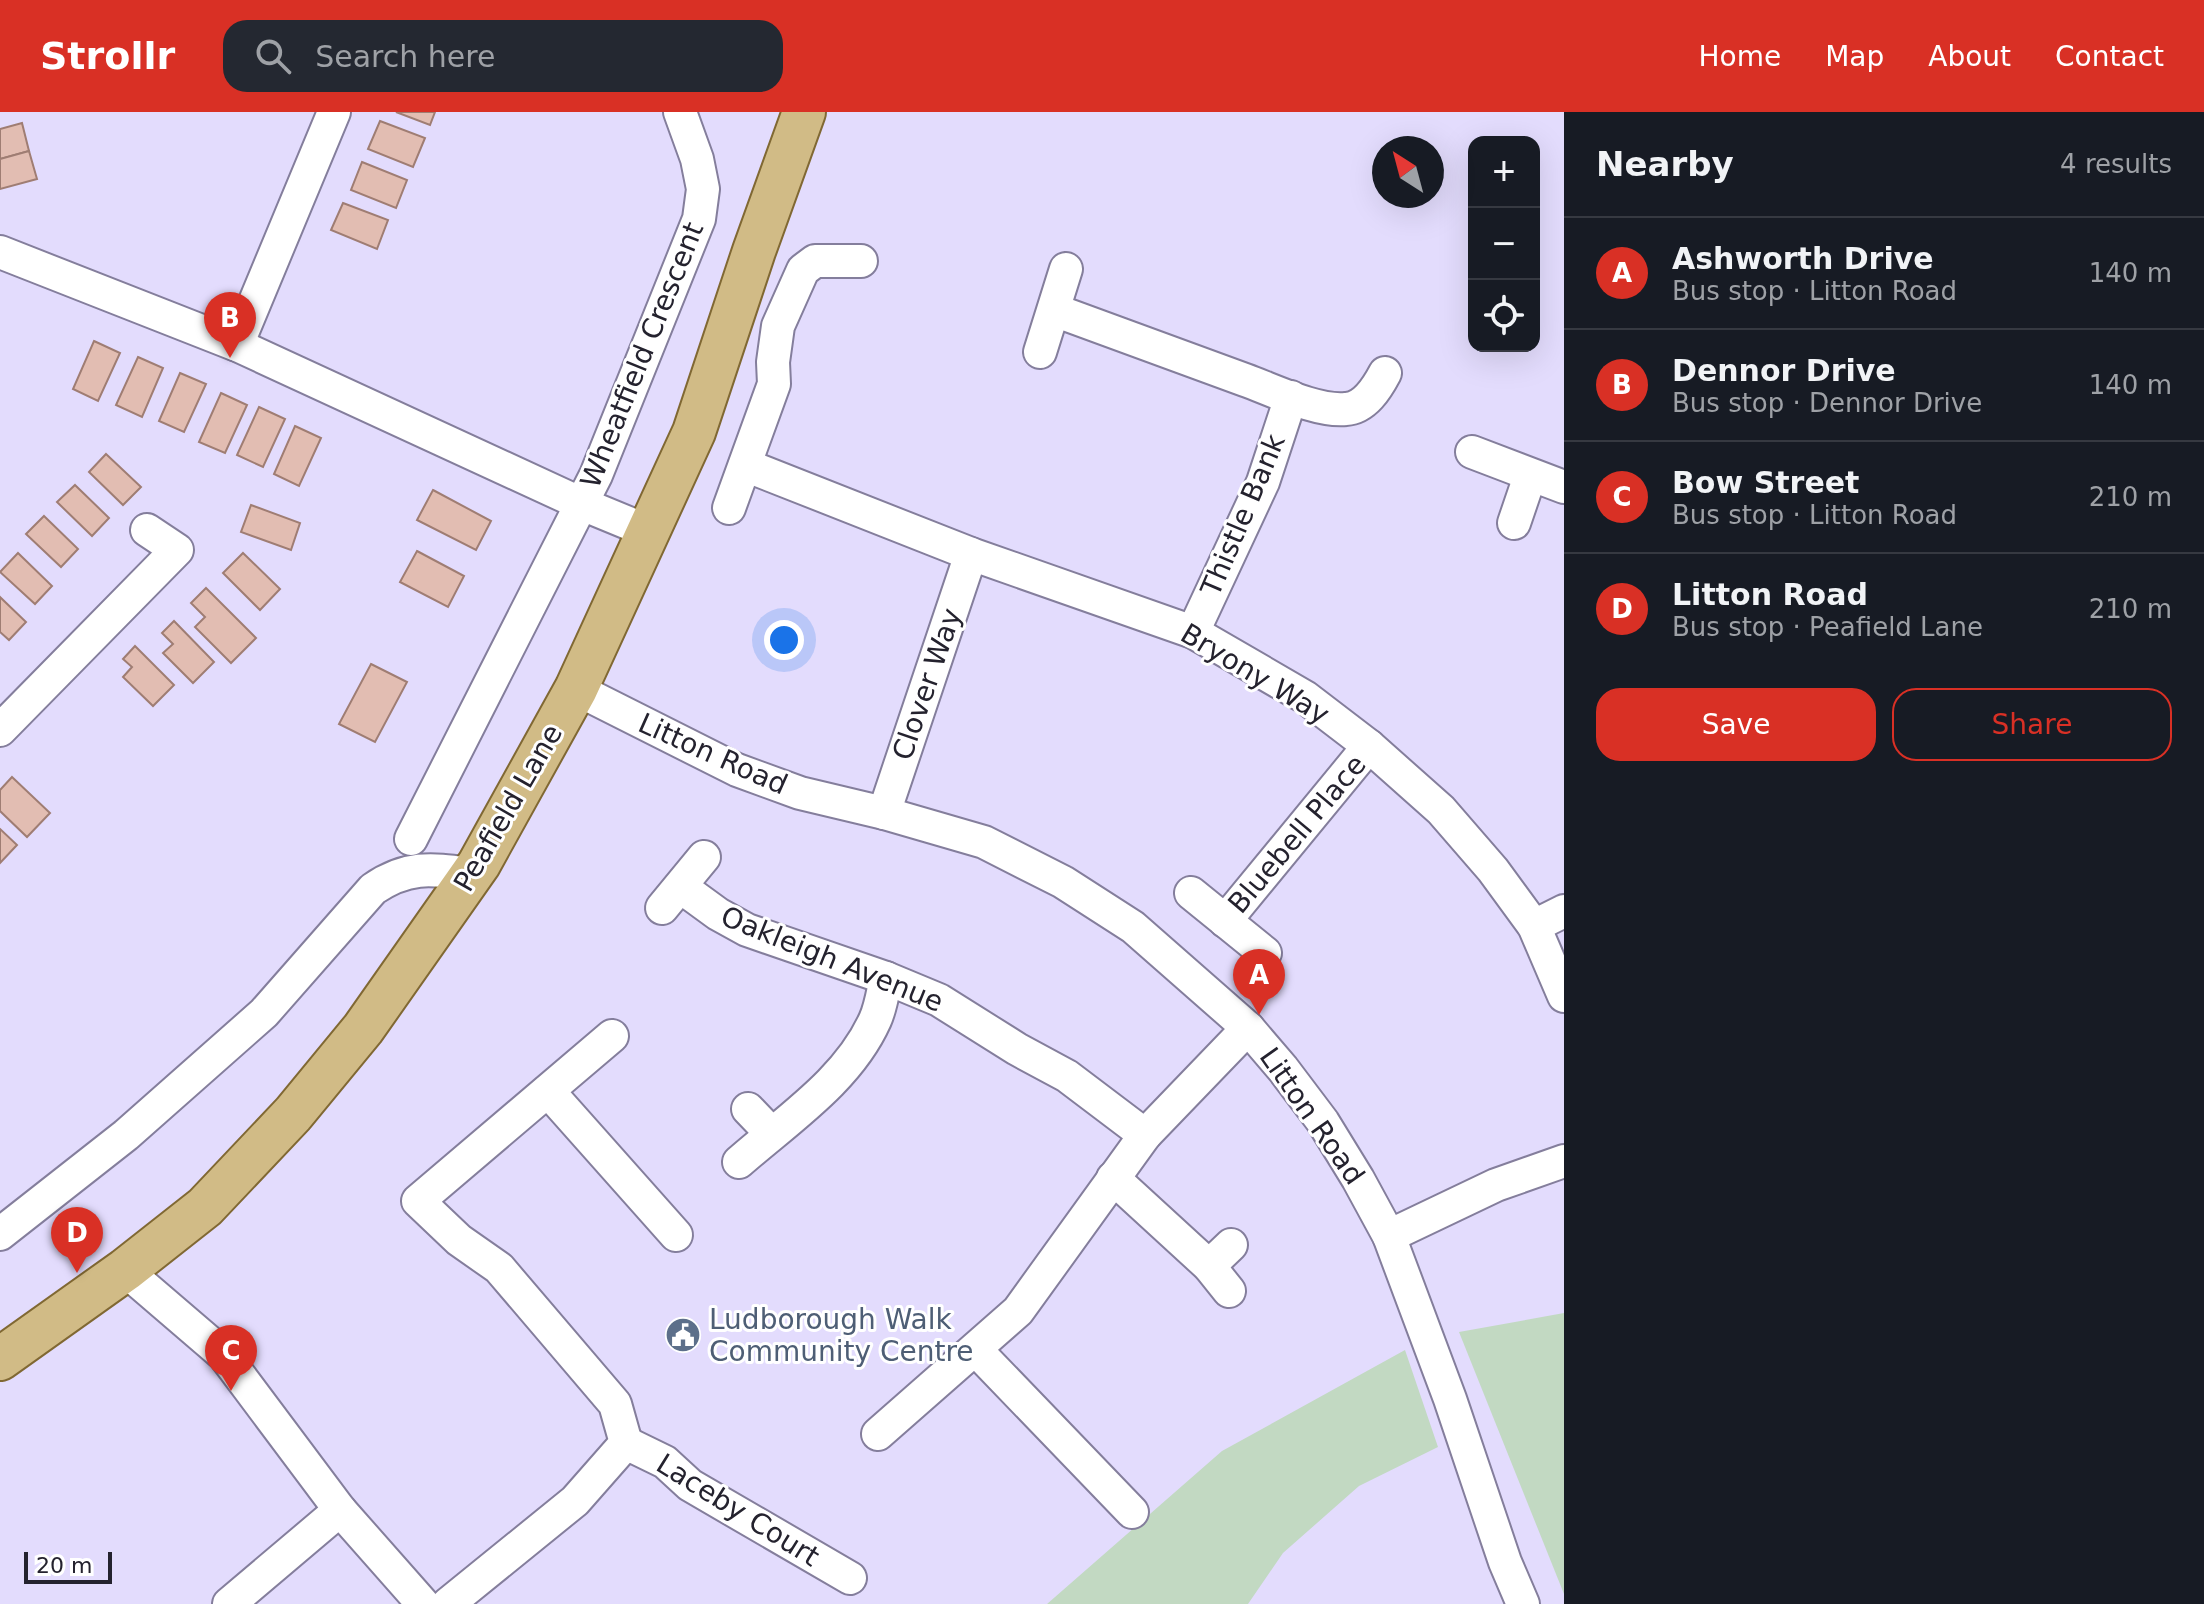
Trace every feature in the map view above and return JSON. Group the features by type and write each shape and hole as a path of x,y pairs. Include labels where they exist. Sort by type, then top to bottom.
{"main road":[{"name":"Peafield Lane","path":"0,1359 125,1270 205,1207 293,1114 363,1029 472,874 576,689 694,432 804,112"}],"street":[{"path":"237,345 334,112"},
{"name":"Wheatfield Crescent","path":"411,839 596,475 699,219 703,189 697,159 680,112"},
{"path":"0,252 237,345 582,504 650,532"},
{"path":"729,508 774,384 773,362 778,326 803,270 815,261 861,261"},
{"path":"1040,352 1066,269"},
{"name":"Thistle Bank","path":"1054,310 1291,397 1333,409 1350,410 1361,403 1374,391 1385,373"},
{"name":"Thistle Bank","path":"1193,632 1263,482 1291,397"},
{"path":"1472,452 1564,487"},
{"name":"Bryony Way","path":"745,465 971,554 1193,632 1305,697 1369,746 1441,810 1493,870 1534,926 1564,996"},
{"path":"1514,523 1530,476"},
{"path":"0,730 177,550 147,530"},
{"name":"Clover Way","path":"884,813 971,554"},
{"name":"Litton Road","path":"576,689 737,770 800,793 984,842 1063,882 1133,927 1248,1028 1323,1122 1389,1236 1450,1399 1505,1562 1523,1604"},
{"name":"Bluebell Place","path":"1225,921 1369,746"},
{"name":"Oakleigh Avenue","path":"704,857 671,897 718,914 747,930 886,978 939,1000 1067,1076 1145,1135"},
{"path":"0,1234 126,1135 264,1013 373,889 392,876 411,870 436,869 472,874"},
{"name":"Bluebell Place","path":"1191,893 1265,953"},
{"path":"1534,926 1564,911"},
{"path":"739,1162 833,1081 857,1054 877,1017 886,978"},
{"path":"878,1434 1018,1311 1145,1135 1248,1028"},
{"path":"448,1604 575,1501 626,1443 615,1404 499,1268 459,1240 418,1201 612,1036"},
{"path":"548,1091 676,1235"},
{"path":"748,1109 771,1133"},
{"path":"1389,1236 1496,1185 1564,1161"},
{"path":"1113,1178 1220,1255 1229,1291"},
{"path":"125,1270 224,1355 340,1510 423,1604"},
{"path":"976,1350 1132,1512"},
{"name":"Laceby Court","path":"626,1443 665,1462 690,1485 850,1578"},
{"path":"229,1604 340,1510"}],"green space":[{"path":"1564,1313 1564,1594 1459,1332"},
{"path":"1405,1350 1438,1447 1359,1486 1283,1553 1248,1604 1047,1604 1222,1451"}],"building":[{"path":"396,112 435,112 430,125"},
{"path":"380,121 425,138 413,167 368,149"},
{"path":"22,123 29,151 0,159 0,129"},
{"path":"29,151 37,179 0,189 0,159"},
{"path":"362,162 407,180 396,208 351,190"},
{"path":"343,203 388,220 377,249 331,230"},
{"path":"94,341 120,353 98,401 73,389"},
{"path":"138,357 163,368 142,417 116,405"},
{"path":"180,373 206,384 184,432 159,421"},
{"path":"221,393 247,405 225,453 199,442"},
{"path":"259,407 285,419 263,467 237,455"},
{"path":"295,426 321,438 299,486 274,474"},
{"path":"106,454 141,487 123,505 89,472"},
{"path":"75,485 109,518 92,536 57,502"},
{"path":"433,490 491,521 476,550 417,520"},
{"path":"251,505 300,523 291,550 241,532"},
{"path":"44,516 78,549 61,567 26,534"},
{"path":"417,551 464,576 448,607 400,582"},
{"path":"18,553 52,586 35,604 0,572"},
{"path":"243,553 280,589 260,610 223,573"},
{"path":"206,588 256,638 231,663 195,627 205,617 191,603"},
{"path":"0,597 26,622 9,640 0,632"},
{"path":"174,621 214,662 193,683 163,653 173,644 162,633"},
{"path":"135,646 174,685 153,706 123,677 132,667 123,659"},
{"path":"371,664 407,682 375,742 339,724"},
{"path":"12,777 50,813 27,837 0,811 0,790"},
{"path":"0,829 17,845 0,863"}],"place":[{"name":"Dennor Drive","path":"230,358"},
{"name":"Ashworth Drive","path":"1259,1015"},
{"name":"Litton Road","path":"77,1273"},
{"name":"Ludborough Walk Community Centre","path":"683,1335"},
{"name":"Bow Street","path":"231,1391"}]}
